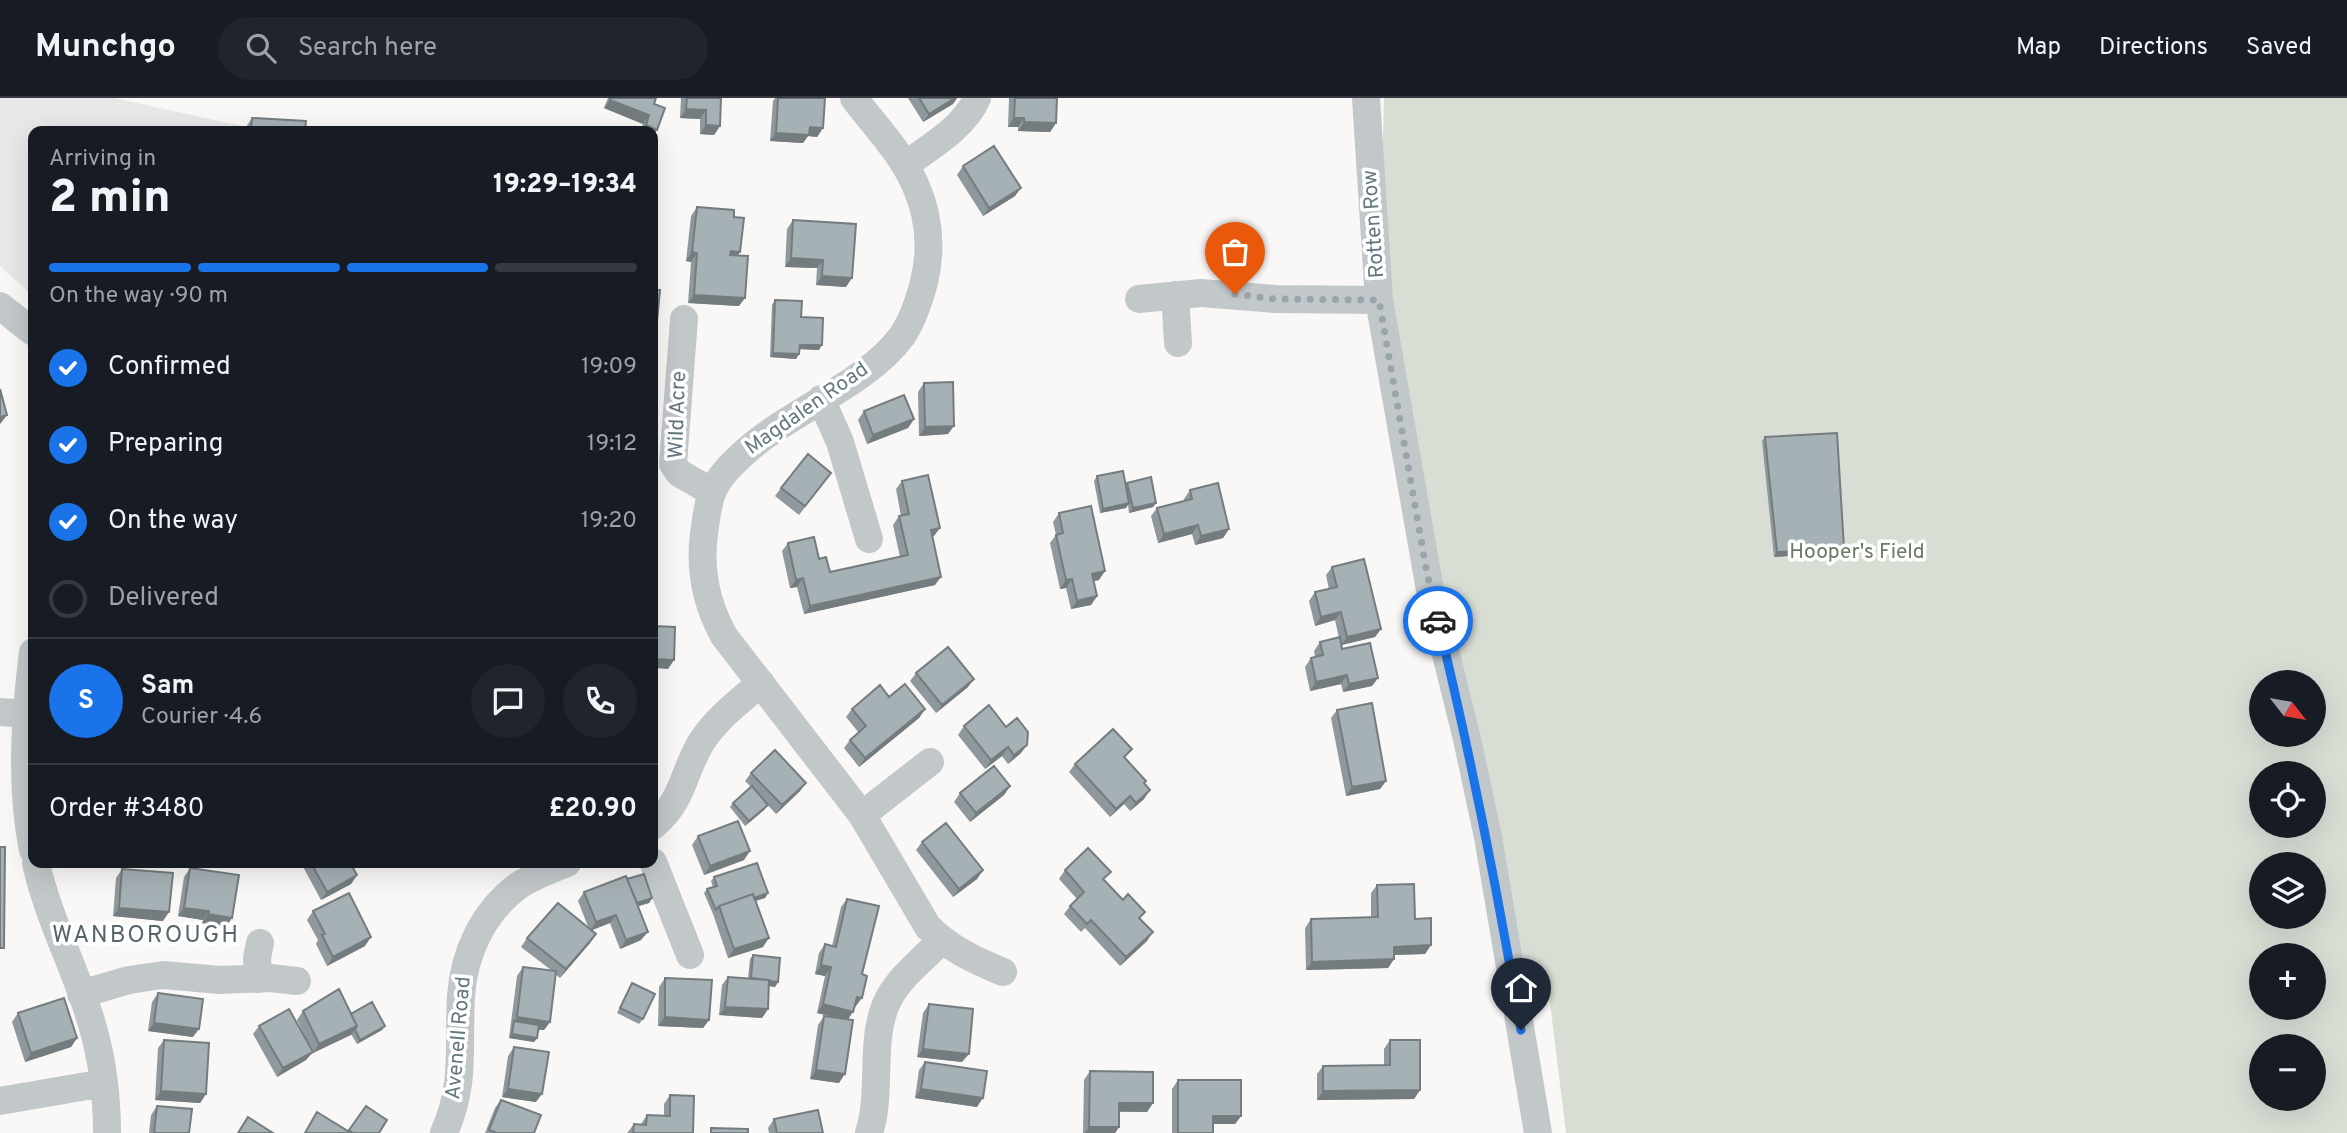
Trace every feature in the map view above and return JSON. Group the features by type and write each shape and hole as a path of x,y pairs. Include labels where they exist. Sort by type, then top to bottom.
{"street":[{"name":"Magdalen Road","path":"854,98 905,165 924,208 929,243 927,268 913,316 889,351 860,374 753,444 726,470 712,492 703,542 708,598 724,636 862,815 928,927 941,941 1003,972"},
{"path":"905,165 956,126 977,98"},
{"name":"Rotten Row","path":"1366,98 1379,300 1430,590 1488,837 1538,1133"},
{"path":"1139,299 1210,293 1275,299 1379,300"},
{"path":"1175,295 1178,344"},
{"path":"0,306 28,328"},
{"name":"Wild Acre","path":"684,319 673,464 679,474 712,492"},
{"path":"821,399 847,464 869,539"},
{"path":"28,668 14,713 25,750 28,811"},
{"path":"658,820 677,798 696,753 709,732 761,683"},
{"path":"862,815 930,762"},
{"path":"37,868 49,911 91,1019 104,1083 107,1133"},
{"name":"Avenell Road","path":"443,1133 456,1100 461,1064 463,982 473,942 489,915 519,885 555,868"},
{"path":"655,868 690,955"},
{"path":"869,1133 876,1098 880,1026 884,1010 899,984 941,941"},
{"path":"258,979 257,958 260,943"},
{"path":"81,994 129,980 163,975 220,980 278,978 297,981"},
{"path":"0,1101 104,1083"}],"shaded area":[{"path":"0,98 114,98 241,126 28,126 28,291 0,266"}],"green space":[{"name":"Hooper's Field","path":"1384,98 2347,98 2347,1133 1566,1133 1549,995 1508,953 1379,300"}],"building":[{"path":"656,98 654,104 665,108 658,127 648,126 646,125 649,115 610,100"},
{"path":"687,98 721,98 720,126 706,125 706,110 686,109"},
{"path":"778,98 825,98 823,128 810,127 809,135 776,133"},
{"path":"919,98 955,98 929,114"},
{"path":"1015,98 1057,98 1056,123 1024,122 1024,118 1014,118"},
{"path":"252,118 306,121 306,126 251,126"},
{"path":"994,146 1021,188 989,208 963,166"},
{"path":"697,207 734,210 734,217 744,218 740,252 731,251 730,255 748,256 745,298 694,295 697,253 692,252"},
{"path":"793,220 856,224 852,278 822,276 823,260 791,258"},
{"path":"775,300 802,301 801,317 823,318 822,345 800,345 799,354 773,353"},
{"path":"953,382 954,426 925,427 924,383"},
{"path":"0,389 7,415 0,417"},
{"path":"904,395 914,419 873,435 864,411"},
{"path":"1837,433 1844,548 1777,552 1765,437"},
{"path":"808,454 831,473 805,506 781,488"},
{"path":"1123,471 1129,503 1103,509 1097,476"},
{"path":"928,475 940,528 931,530 941,577 810,606 803,578 796,580 788,543 814,537 819,559 826,557 830,572 908,555 899,516 909,514 902,481"},
{"path":"1151,477 1156,503 1133,508 1127,483"},
{"path":"1218,483 1229,529 1201,536 1198,525 1164,534 1157,508 1192,499 1190,490"},
{"path":"1091,506 1105,571 1092,574 1097,596 1077,601 1072,579 1066,580 1056,535 1063,533 1059,513"},
{"path":"1364,559 1381,629 1347,637 1341,612 1321,617 1315,592 1337,587 1332,567"},
{"path":"658,626 675,627 674,660 658,659"},
{"path":"1340,637 1342,649 1370,643 1378,678 1349,684 1347,675 1316,682 1311,658 1323,655 1320,642"},
{"path":"948,647 974,679 942,705 916,673"},
{"path":"905,684 925,709 865,758 850,740 866,726 852,709 880,685 889,697"},
{"path":"1372,703 1386,781 1352,787 1337,710"},
{"path":"989,705 1006,727 1017,718 1028,732 1027,745 1014,755 1008,747 991,760 964,726"},
{"path":"1113,729 1132,749 1124,757 1146,781 1144,783 1150,790 1136,803 1130,796 1116,809 1075,764"},
{"path":"775,750 806,783 782,805 751,773"},
{"path":"994,766 1010,786 976,813 960,793"},
{"path":"752,786 768,805 749,821 733,803"},
{"path":"738,821 750,851 710,866 698,836"},
{"path":"946,823 983,870 959,889 922,842"},
{"path":"0,847 5,847 4,948 0,948"},
{"path":"1088,848 1111,872 1103,879 1123,900 1128,894 1145,912 1139,918 1153,932 1126,957 1091,920 1087,924 1070,906 1084,892 1065,870"},
{"path":"757,863 768,893 754,898 753,894 719,906 716,910 707,889 717,886 714,877"},
{"path":"190,868 239,875 232,918 208,914 209,911 184,908"},
{"path":"314,868 353,868 357,875 327,892"},
{"path":"122,869 173,873 169,912 119,908"},
{"path":"644,874 652,898 637,903 627,879"},
{"path":"626,876 648,932 626,940 616,915 596,922 584,892"},
{"path":"1414,884 1415,919 1431,918 1431,945 1394,947 1394,959 1312,962 1311,919 1378,917 1377,885"},
{"path":"349,893 371,937 333,957 313,911"},
{"path":"753,894 769,938 734,949 719,906"},
{"path":"847,899 879,906 862,974 867,976 862,998 857,997 853,1012 823,1004 831,967 821,965 825,944 836,947"},
{"path":"558,903 596,934 566,969 527,938"},
{"path":"753,955 780,958 778,982 751,978"},
{"path":"523,967 556,971 550,1022 517,1017"},
{"path":"728,977 769,980 768,1009 725,1007"},
{"path":"665,978 712,980 709,1020 665,1017"},
{"path":"632,983 655,994 643,1019 620,1008"},
{"path":"339,989 357,1026 319,1044 303,1011"},
{"path":"158,993 203,999 199,1029 154,1023"},
{"path":"64,998 77,1038 31,1053 18,1013"},
{"path":"372,1002 385,1026 360,1040 351,1014"},
{"path":"929,1004 973,1009 969,1054 923,1049"},
{"path":"289,1009 313,1052 283,1068 259,1026"},
{"path":"824,1016 853,1020 845,1074 816,1070"},
{"path":"514,1021 539,1025 537,1038 512,1034"},
{"path":"164,1040 209,1043 206,1094 161,1091"},
{"path":"1390,1040 1420,1040 1420,1090 1323,1091 1323,1066 1390,1065"},
{"path":"514,1047 549,1052 542,1094 508,1089"},
{"path":"925,1062 987,1071 983,1098 921,1089"},
{"path":"1090,1071 1153,1072 1153,1103 1119,1103 1119,1127 1089,1127"},
{"path":"1178,1080 1241,1080 1241,1116 1213,1116 1213,1133 1178,1133"},
{"path":"670,1095 694,1096 693,1133 633,1133 634,1124 646,1125 647,1115 670,1116"},
{"path":"501,1100 541,1115 534,1133 497,1133 489,1130"},
{"path":"157,1106 192,1109 189,1133 154,1133"},
{"path":"366,1106 387,1120 379,1133 353,1133 349,1130"},
{"path":"818,1110 823,1133 777,1133 774,1119"},
{"path":"317,1112 351,1133 305,1133"},
{"path":"248,1117 273,1133 238,1133"},
{"path":"711,1128 748,1129 748,1133 711,1133"}],"way so far":[{"path":"1235,294 1275,299 1379,300 1430,590 1438,621"}],"district":[{"name":"WANBOROUGH","path":"146,936"}],"route":[{"path":"1438,621 1488,837 1521,1030"}]}
